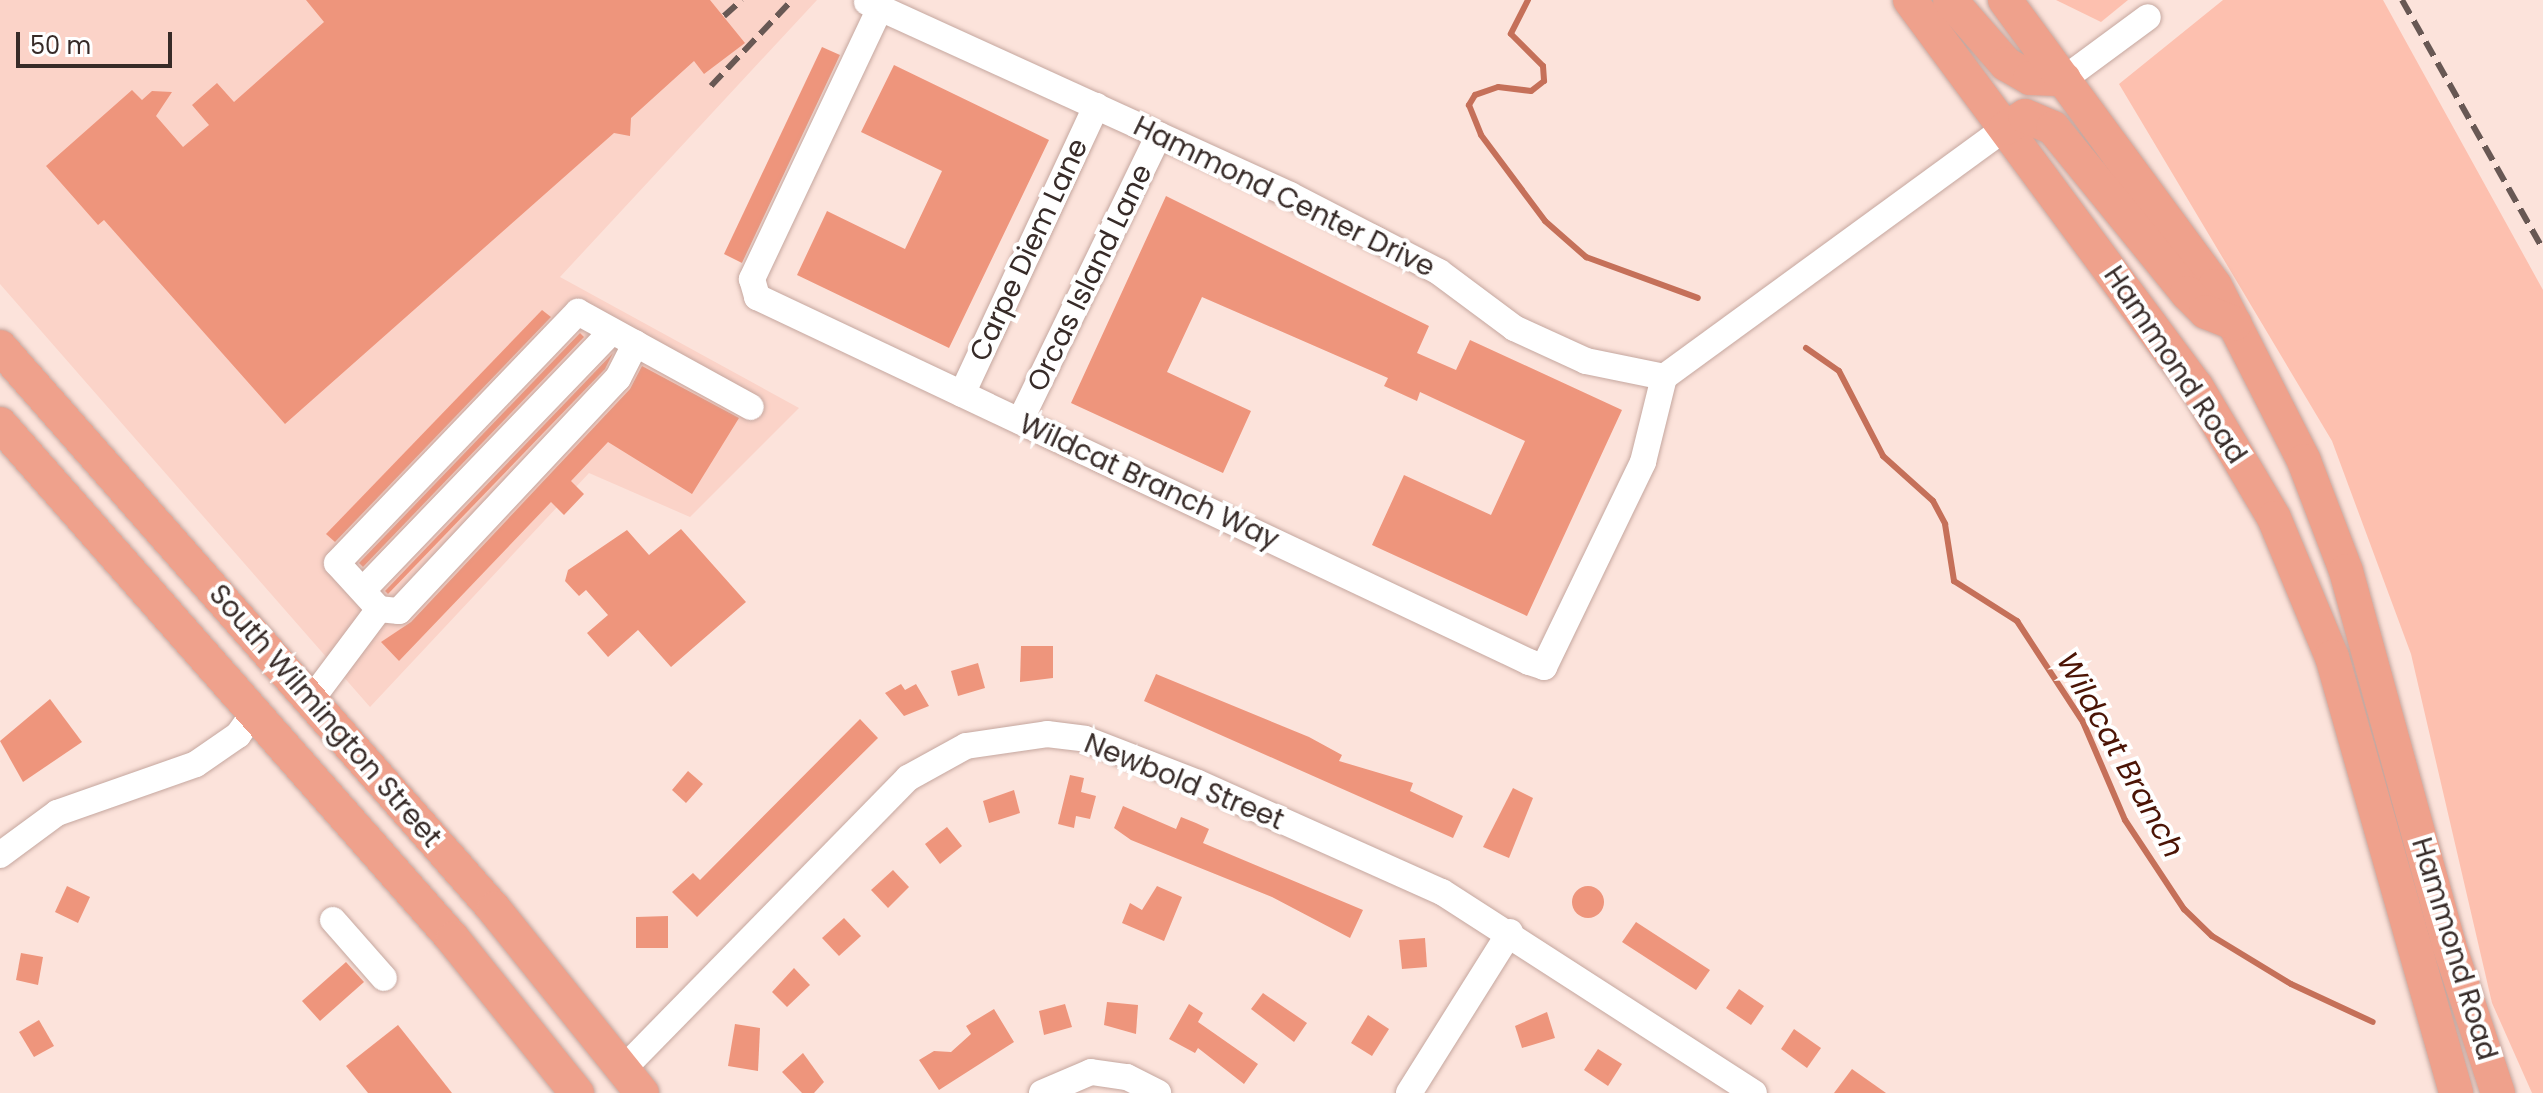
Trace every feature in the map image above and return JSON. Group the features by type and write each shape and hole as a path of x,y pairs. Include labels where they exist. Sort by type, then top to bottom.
{"main road":[{"name":"Hammond Road","path":"1910,0 2196,386 2274,518 2332,657 2443,1059 2456,1093"},
{"path":"1950,0 2006,64 2030,78 2064,79"},
{"name":"Hammond Road","path":"2005,0 2174,226 2235,324 2304,461 2346,571 2449,945 2498,1093"},
{"path":"2006,128 2025,116 2053,128 2187,293 2206,312 2235,324"},
{"name":"South Wilmington Street","path":"0,347 311,700 633,1080"},
{"name":"South Wilmington Street","path":"0,424 453,939 577,1093"},
{"path":"2443,1059 2463,1062 2476,1093"}],"street":[{"name":"Hammond Center Drive","path":"872,4 1159,135 1439,272 1514,328 1586,361 1664,377"},
{"name":"Wildcat Branch Way","path":"872,4 752,279 757,297 962,394 1544,667 1643,462 1664,377"},
{"path":"2064,79 2148,17"},
{"name":"Carpe Diem Lane","path":"962,394 1096,106"},
{"path":"1664,377 2006,128"},
{"name":"Orcas Island Lane","path":"1020,421 1159,135"},
{"path":"636,343 618,378 399,611 371,600 337,563 578,312 636,343 751,407"},
{"path":"311,700 371,600 612,331"},
{"path":"0,855 57,813 196,764 238,735 253,714"},
{"name":"Newbold Street","path":"633,1080 908,778 938,757 998,739 1085,739 1371,859 1510,932 1754,1093"},
{"path":"333,920 384,978"},
{"path":"1409,1093 1510,932"},
{"path":"1042,1093 1091,1072 1127,1077 1158,1093"}],"shaded area":[{"path":"0,0 817,0 560,277 799,408 690,517 589,473 370,707 0,284"},
{"path":"2056,0 2128,0 2101,22"},
{"path":"2223,0 2383,0 2543,290 2543,1093 2532,1093 2492,1003 2411,654 2332,441 2119,84"}],"building":[{"path":"306,0 710,0 745,43 704,74 694,61 631,118 630,136 614,133 285,424 104,220 98,225 46,166 132,90 142,100 152,91 172,92 156,116 183,147 209,125 192,105 217,83 234,102 324,22"},
{"path":"822,47 840,55 742,263 724,254"},
{"path":"894,65 1049,140 949,348 797,275 827,211 905,249 942,171 861,132"},
{"path":"1166,196 1429,326 1417,353 1456,370 1470,340 1622,410 1527,616 1372,545 1404,475 1491,515 1525,441 1420,392 1417,401 1384,386 1388,378 1202,297 1167,372 1251,411 1223,473 1071,403"},
{"path":"542,310 551,317 335,542 326,534"},
{"path":"580,333 584,337 363,567 359,563"},
{"path":"613,353 605,369 388,594 385,591"},
{"path":"642,366 739,418 692,494 608,442 571,481 584,494 564,515 551,502 399,661 381,642 411,622 630,389"},
{"path":"681,529 746,602 671,667 638,630 608,657 587,633 608,615 586,590 579,596 565,581 568,570 627,530 649,555"},
{"path":"1021,646 1053,646 1053,678 1020,682"},
{"path":"978,663 985,688 958,696 951,671"},
{"path":"1156,674 1309,737 1342,755 1339,761 1413,783 1410,791 1463,816 1453,838 1144,701"},
{"path":"901,684 905,690 916,684 929,706 904,716 885,693"},
{"path":"50,699 82,742 23,782 0,741"},
{"path":"860,719 878,738 697,917 672,892 693,873 700,880"},
{"path":"688,771 703,784 686,803 672,790"},
{"path":"1070,775 1084,778 1081,792 1096,796 1090,819 1076,816 1074,828 1058,824"},
{"path":"1513,788 1533,798 1509,858 1483,847"},
{"path":"1014,790 1020,813 989,823 983,801"},
{"path":"1123,806 1176,829 1181,817 1196,823 1209,829 1203,843 1363,910 1350,938 1272,897 1131,840 1114,828"},
{"path":"947,827 962,846 940,864 925,844"},
{"path":"893,870 909,887 888,908 871,890"},
{"path":"67,886 90,897 78,923 55,912"},
{"path":"1157,886 1182,897 1164,941 1122,923 1130,903 1142,910"},
{"path":"1588,886 1599,891 1604,902 1599,913 1588,918 1577,913 1572,902 1577,891"},
{"path":"668,916 668,948 636,948 636,917"},
{"path":"844,918 861,936 839,956 822,938"},
{"path":"1636,922 1710,970 1696,990 1622,942"},
{"path":"1425,938 1427,967 1402,969 1399,940"},
{"path":"21,953 43,957 38,985 16,980"},
{"path":"346,962 364,982 320,1021 302,1001"},
{"path":"794,968 810,985 787,1007 772,992"},
{"path":"1739,989 1764,1006 1751,1025 1726,1008"},
{"path":"1263,993 1307,1023 1294,1042 1251,1009"},
{"path":"1107,1002 1138,1005 1136,1034 1104,1025"},
{"path":"1065,1004 1072,1027 1044,1035 1039,1011"},
{"path":"1189,1004 1203,1013 1198,1022 1258,1064 1244,1084 1198,1048 1195,1053 1169,1039"},
{"path":"994,1009 1014,1042 939,1090 919,1060 934,1051 951,1052 971,1034 966,1026"},
{"path":"1547,1012 1555,1038 1522,1048 1515,1026"},
{"path":"1368,1015 1389,1029 1372,1056 1351,1043"},
{"path":"39,1020 54,1046 34,1057 19,1032"},
{"path":"735,1024 760,1028 758,1071 728,1066"},
{"path":"398,1025 452,1093 368,1093 346,1066"},
{"path":"1794,1029 1821,1048 1807,1068 1781,1049"},
{"path":"1598,1049 1622,1064 1608,1086 1584,1070"},
{"path":"803,1053 824,1082 814,1093 802,1093 782,1072"},
{"path":"1852,1069 1886,1093 1834,1093"}],"waterway":[{"name":"Wildcat Branch","path":"1528,0 1511,34 1543,66 1544,81 1531,91 1498,87 1475,95 1469,105 1481,135 1545,221 1586,257 1698,298"},
{"name":"Wildcat Branch","path":"1806,348 1839,371 1883,456 1933,501 1945,524 1954,581 2017,621 2083,722 2125,820 2184,909 2212,936 2291,984 2373,1022"}],"railway":[{"path":"724,16 742,0"},
{"path":"711,86 792,0"},
{"path":"2402,0 2543,249"}]}
